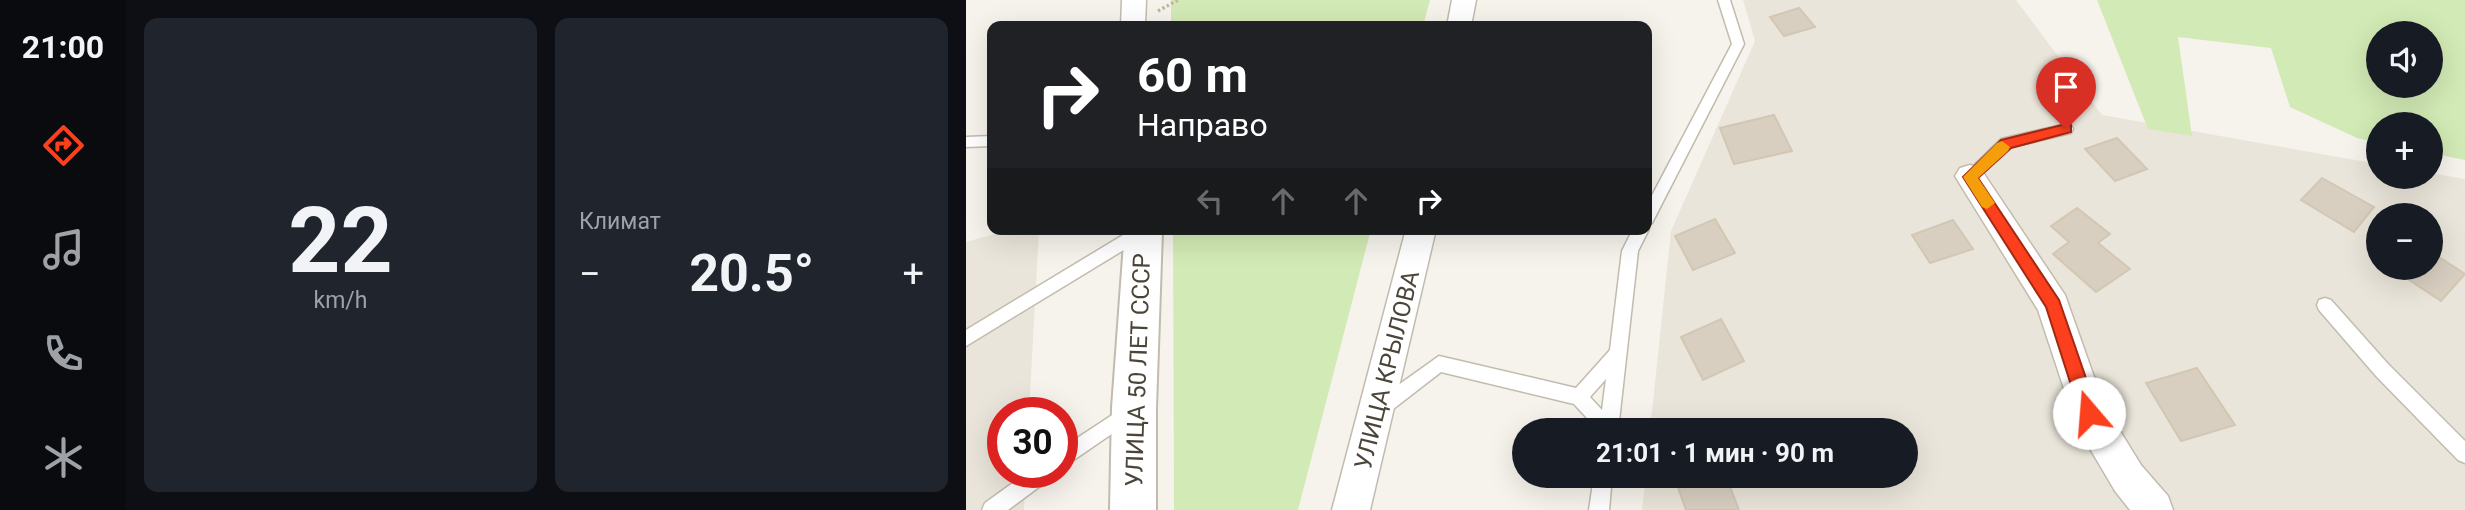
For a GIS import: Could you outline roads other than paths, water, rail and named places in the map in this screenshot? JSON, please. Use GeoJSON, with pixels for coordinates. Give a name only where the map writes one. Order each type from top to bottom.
{"type":"FeatureCollection","features":[{"type":"Feature","properties":{"kind":"street"},"geometry":{"type":"LineString","coordinates":[[1133,21],[1134,0]]}},
{"type":"Feature","properties":{"kind":"street"},"geometry":{"type":"LineString","coordinates":[[1460,21],[1464,0]]}},
{"type":"Feature","properties":{"kind":"street"},"geometry":{"type":"LineString","coordinates":[[1970,177],[2053,305],[2089,413],[2128,478],[2154,510]]}},
{"type":"Feature","properties":{"kind":"street","name":"УЛИЦА 50 ЛЕТ СССР"},"geometry":{"type":"LineString","coordinates":[[1133,510],[1143,235]]}},
{"type":"Feature","properties":{"kind":"street","name":"УЛИЦА КРЫЛОВА"},"geometry":{"type":"LineString","coordinates":[[1351,510],[1413,270],[1419,235]]}},
{"type":"Feature","properties":{"kind":"lane"},"geometry":{"type":"LineString","coordinates":[[1652,209],[1738,44],[1724,0]]}},
{"type":"Feature","properties":{"kind":"lane"},"geometry":{"type":"LineString","coordinates":[[1970,177],[2006,143],[2066,129]]}},
{"type":"Feature","properties":{"kind":"lane"},"geometry":{"type":"LineString","coordinates":[[966,142],[987,141]]}},
{"type":"Feature","properties":{"kind":"lane"},"geometry":{"type":"LineString","coordinates":[[966,339],[1135,235]]}},
{"type":"Feature","properties":{"kind":"lane"},"geometry":{"type":"LineString","coordinates":[[1377,410],[1439,364],[1579,397],[1609,430],[1630,251],[1638,235]]}},
{"type":"Feature","properties":{"kind":"lane"},"geometry":{"type":"LineString","coordinates":[[2325,305],[2382,370],[2465,454]]}},
{"type":"Feature","properties":{"kind":"lane"},"geometry":{"type":"LineString","coordinates":[[1579,397],[1618,353]]}},
{"type":"Feature","properties":{"kind":"lane"},"geometry":{"type":"LineString","coordinates":[[1078,449],[1135,408]]}},
{"type":"Feature","properties":{"kind":"lane"},"geometry":{"type":"LineString","coordinates":[[992,510],[1022,488]]}},
{"type":"Feature","properties":{"kind":"lane"},"geometry":{"type":"LineString","coordinates":[[1600,510],[1602,488]]}}]}
